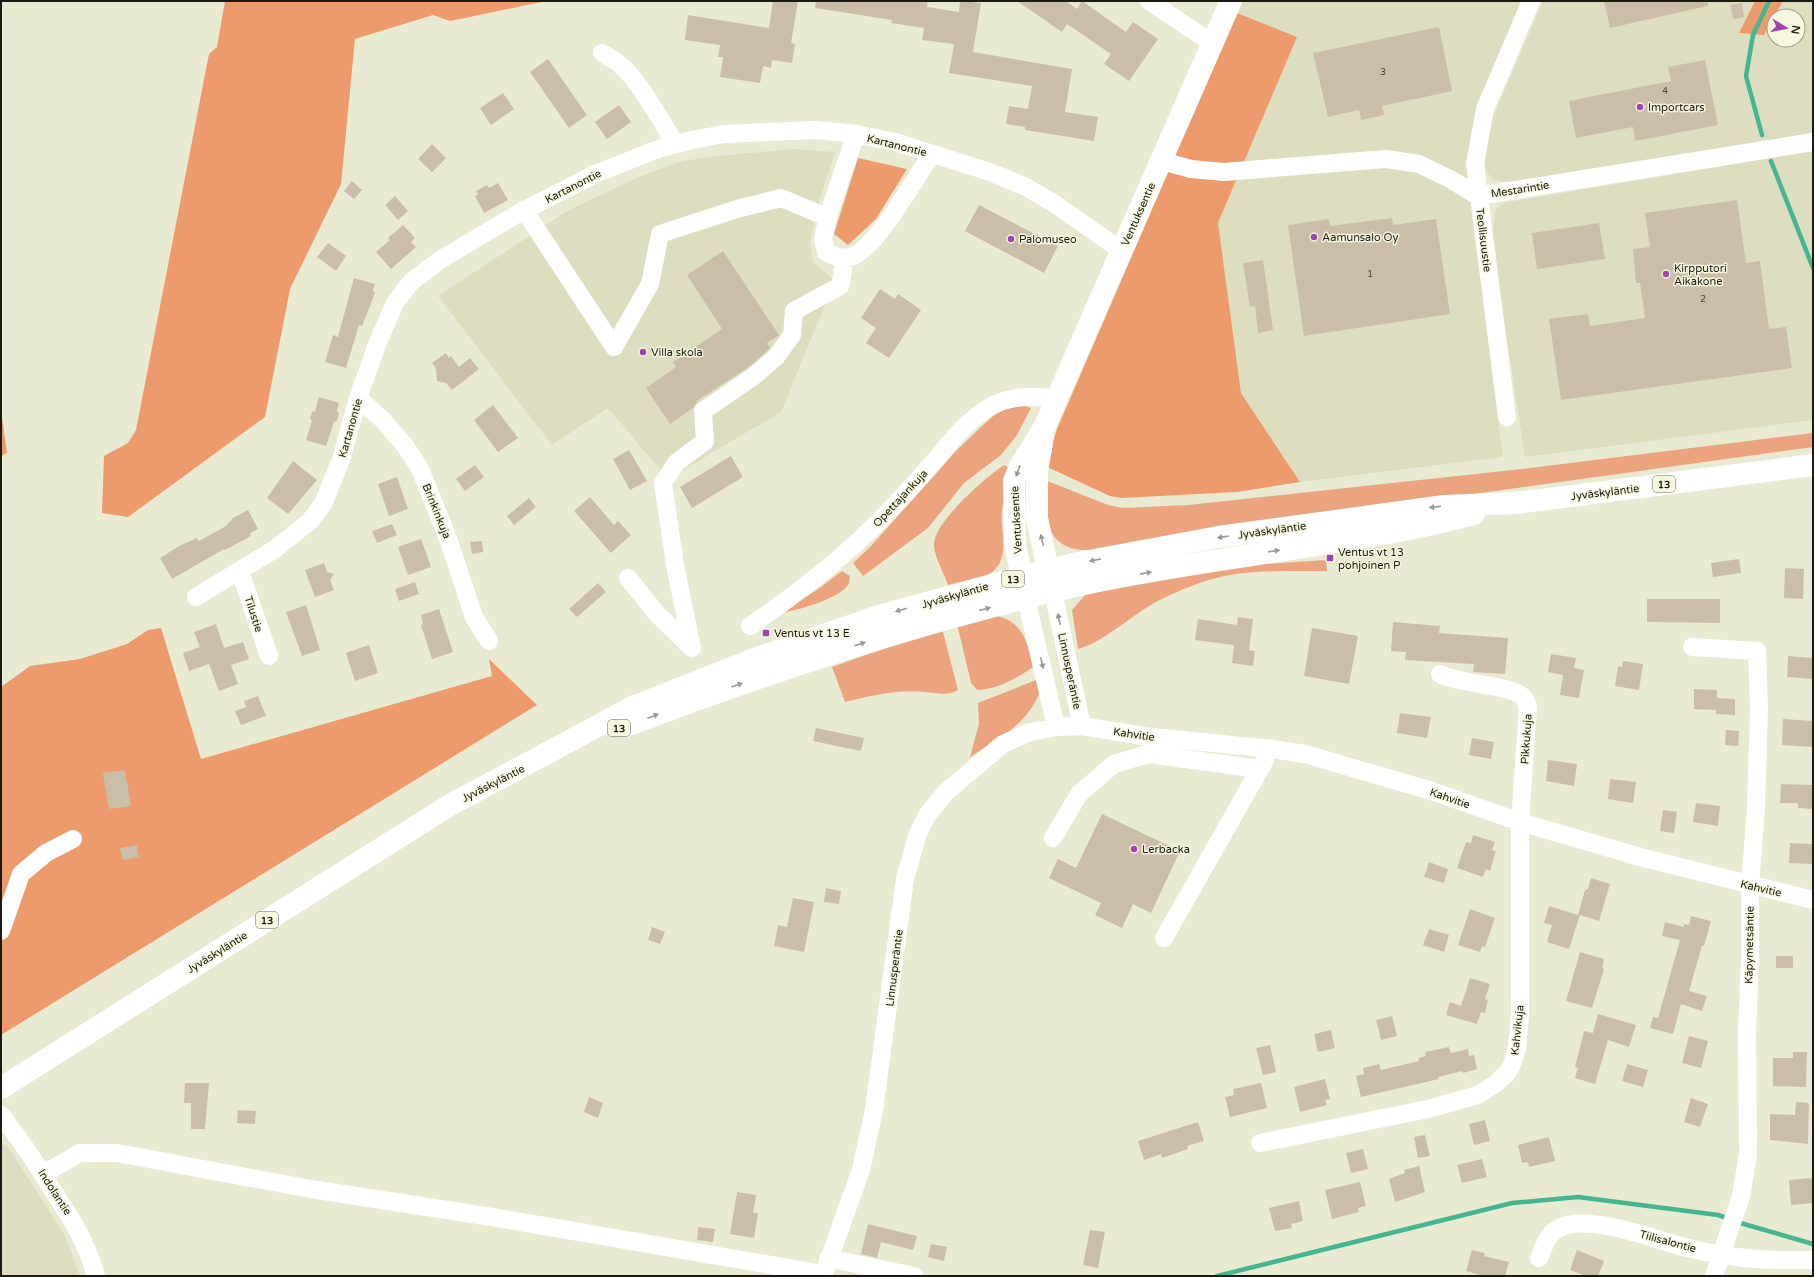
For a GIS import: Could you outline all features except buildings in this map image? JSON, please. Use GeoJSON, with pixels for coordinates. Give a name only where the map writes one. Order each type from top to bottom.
{"type":"FeatureCollection","features":[{"type":"Feature","properties":{"kind":"main road","name":"Ventuksentie"},"geometry":{"type":"LineString","coordinates":[[1026,598],[1015,544],[1014,481],[1020,466],[1045,426],[1231,1]]}},
{"type":"Feature","properties":{"kind":"main road","name":"Ventuksentie"},"geometry":{"type":"LineString","coordinates":[[1045,426],[1035,488],[1037,518],[1053,592]]}},
{"type":"Feature","properties":{"kind":"main road","name":"Jyväskyläntie"},"geometry":{"type":"LineString","coordinates":[[1,1088],[450,805],[634,707],[697,680],[879,616],[1078,563],[1218,538],[1444,506],[1516,503],[1813,465]]}},
{"type":"Feature","properties":{"kind":"main road","name":"Jyväskyläntie"},"geometry":{"type":"LineString","coordinates":[[538,759],[700,698],[818,657],[886,635],[1026,598],[1222,558],[1337,542],[1446,521],[1516,503]]}},
{"type":"Feature","properties":{"kind":"street"},"geometry":{"type":"LineString","coordinates":[[1149,1],[1206,39],[1211,46]]}},
{"type":"Feature","properties":{"kind":"street","name":"Teollisuustie"},"geometry":{"type":"LineString","coordinates":[[1507,416],[1475,164],[1485,109],[1531,1]]}},
{"type":"Feature","properties":{"kind":"street"},"geometry":{"type":"LineString","coordinates":[[602,53],[619,63],[630,75],[652,105],[675,144]]}},
{"type":"Feature","properties":{"kind":"street","name":"Kartanontie"},"geometry":{"type":"LineString","coordinates":[[196,597],[240,571],[294,535],[310,521],[323,504],[341,460],[358,398],[378,342],[395,304],[411,282],[440,260],[524,210],[595,174],[675,144],[724,134],[816,130],[856,134],[895,142],[990,172],[1026,187],[1055,204],[1122,251]]}},
{"type":"Feature","properties":{"kind":"street"},"geometry":{"type":"LineString","coordinates":[[856,134],[828,216],[823,239],[826,252],[838,258],[851,257],[865,247],[890,220],[932,154]]}},
{"type":"Feature","properties":{"kind":"street","name":"Mestarintie"},"geometry":{"type":"LineString","coordinates":[[1162,161],[1190,169],[1224,172],[1386,159],[1419,164],[1450,179],[1478,196],[1813,142]]}},
{"type":"Feature","properties":{"kind":"street"},"geometry":{"type":"LineString","coordinates":[[524,210],[614,347],[650,284],[660,234],[737,209],[781,198],[822,215]]}},
{"type":"Feature","properties":{"kind":"street"},"geometry":{"type":"LineString","coordinates":[[628,578],[656,614],[692,648],[675,565],[663,483],[676,463],[705,441],[703,411],[754,376],[776,357],[792,335],[794,311],[840,286],[843,270]]}},
{"type":"Feature","properties":{"kind":"street","name":"Opettajankuja"},"geometry":{"type":"LineString","coordinates":[[750,626],[785,602],[859,541],[911,488],[970,421],[989,407],[1006,399],[1022,396],[1057,398]]}},
{"type":"Feature","properties":{"kind":"street","name":"Brinkinkuja"},"geometry":{"type":"LineString","coordinates":[[358,398],[382,419],[406,447],[420,469],[449,541],[474,617],[489,640]]}},
{"type":"Feature","properties":{"kind":"street","name":"Tilustie"},"geometry":{"type":"LineString","coordinates":[[240,571],[269,656]]}},
{"type":"Feature","properties":{"kind":"street","name":"Linnusperäntie"},"geometry":{"type":"LineString","coordinates":[[825,1269],[861,1170],[874,1110],[905,880],[918,833],[928,814],[946,792],[1002,744],[1030,732],[1056,727],[1082,726],[1053,592]]}},
{"type":"Feature","properties":{"kind":"street"},"geometry":{"type":"LineString","coordinates":[[1026,598],[1056,727]]}},
{"type":"Feature","properties":{"kind":"street","name":"Käpymetsäntie"},"geometry":{"type":"LineString","coordinates":[[1692,647],[1757,651],[1759,708],[1758,763],[1750,885],[1750,957],[1747,1033],[1748,1154],[1741,1196],[1732,1227],[1714,1276]]}},
{"type":"Feature","properties":{"kind":"street","name":"Pikkukuja"},"geometry":{"type":"LineString","coordinates":[[1440,674],[1450,679],[1510,690],[1522,696],[1526,701],[1528,707],[1520,822]]}},
{"type":"Feature","properties":{"kind":"street","name":"Kahvitie"},"geometry":{"type":"LineString","coordinates":[[1082,726],[1144,736],[1272,749],[1305,754],[1432,791],[1520,822],[1640,857],[1813,900]]}},
{"type":"Feature","properties":{"kind":"street"},"geometry":{"type":"LineString","coordinates":[[1144,736],[1148,754]]}},
{"type":"Feature","properties":{"kind":"street"},"geometry":{"type":"LineString","coordinates":[[1164,938],[1272,749]]}},
{"type":"Feature","properties":{"kind":"street"},"geometry":{"type":"LineString","coordinates":[[1053,838],[1079,794],[1114,764],[1148,754],[1260,769]]}},
{"type":"Feature","properties":{"kind":"street","name":"Kahvikuja"},"geometry":{"type":"LineString","coordinates":[[1260,1143],[1428,1109],[1471,1097],[1478,1095],[1495,1084],[1507,1073],[1513,1062],[1517,1048],[1520,1015],[1520,822]]}},
{"type":"Feature","properties":{"kind":"street"},"geometry":{"type":"LineString","coordinates":[[1,931],[21,874],[46,854],[73,839]]}},
{"type":"Feature","properties":{"kind":"street","name":"Indolantie"},"geometry":{"type":"LineString","coordinates":[[1,1115],[24,1143],[75,1224],[90,1255],[96,1276]]}},
{"type":"Feature","properties":{"kind":"street"},"geometry":{"type":"LineString","coordinates":[[43,1174],[80,1153],[117,1153],[304,1188],[825,1269],[914,1276]]}},
{"type":"Feature","properties":{"kind":"street","name":"Tiilisalontie"},"geometry":{"type":"LineString","coordinates":[[1539,1258],[1552,1234],[1559,1228],[1576,1224],[1595,1225],[1635,1232],[1682,1246],[1722,1255],[1759,1260],[1813,1260]]}},
{"type":"Feature","properties":{"kind":"shaded area"},"geometry":{"type":"Polygon","coordinates":[[[225,1],[546,1],[450,21],[433,15],[355,39],[341,184],[290,289],[265,417],[128,517],[102,513],[104,456],[128,443],[136,430],[209,54],[217,47],[225,1]]]}},
{"type":"Feature","properties":{"kind":"shaded area"},"geometry":{"type":"Polygon","coordinates":[[[1242,1],[1523,1],[1468,166],[1471,208],[1503,457],[1300,482],[1241,393],[1218,223],[1296,38],[1237,13],[1242,1]]]}},
{"type":"Feature","properties":{"kind":"shaded area"},"geometry":{"type":"Polygon","coordinates":[[[1543,1],[1755,1],[1739,33],[1764,35],[1766,31],[1766,48],[1806,48],[1806,8],[1779,8],[1783,1],[1813,1],[1813,133],[1510,182],[1494,180],[1486,172],[1485,153],[1491,122],[1543,1]]]}},
{"type":"Feature","properties":{"kind":"shaded area"},"geometry":{"type":"Polygon","coordinates":[[[1755,1],[1783,1],[1779,8],[1766,8],[1766,31],[1764,35],[1739,33],[1755,1]]]}},
{"type":"Feature","properties":{"kind":"shaded area"},"geometry":{"type":"Polygon","coordinates":[[[1237,13],[1297,37],[1218,223],[1241,393],[1300,482],[1237,492],[1121,498],[1110,496],[1045,466],[1057,429],[1237,13]]]}},
{"type":"Feature","properties":{"kind":"shaded area","name":"Villa skola"},"geometry":{"type":"Polygon","coordinates":[[[792,149],[835,152],[819,202],[810,242],[813,262],[835,281],[781,412],[668,479],[608,408],[552,445],[438,296],[569,210],[641,176],[682,161],[792,149]]]}},
{"type":"Feature","properties":{"kind":"shaded area"},"geometry":{"type":"Polygon","coordinates":[[[1813,151],[1813,420],[1525,457],[1491,237],[1496,209],[1507,202],[1813,151]]]}},
{"type":"Feature","properties":{"kind":"shaded area"},"geometry":{"type":"Polygon","coordinates":[[[858,158],[907,169],[876,219],[848,245],[834,234],[858,158]]]}},
{"type":"Feature","properties":{"kind":"shaded area"},"geometry":{"type":"Polygon","coordinates":[[[1023,405],[1031,408],[1017,435],[1001,455],[964,483],[928,528],[863,576],[853,563],[871,546],[957,450],[1002,408],[1023,405]]]}},
{"type":"Feature","properties":{"kind":"shaded area"},"geometry":{"type":"Polygon","coordinates":[[[1,410],[7,453],[1,456],[1,410]]]}},
{"type":"Feature","properties":{"kind":"shaded area"},"geometry":{"type":"Polygon","coordinates":[[[1813,433],[1813,447],[1157,538],[1114,548],[1098,550],[1083,550],[1069,547],[1058,541],[1050,529],[1045,511],[1045,480],[1108,505],[1123,508],[1188,505],[1530,468],[1813,433]]]}},
{"type":"Feature","properties":{"kind":"shaded area"},"geometry":{"type":"Polygon","coordinates":[[[1004,465],[1013,469],[1006,490],[1002,511],[1003,552],[998,566],[988,574],[948,585],[935,552],[935,537],[941,526],[961,502],[973,490],[1004,465]]]}},
{"type":"Feature","properties":{"kind":"shaded area"},"geometry":{"type":"Polygon","coordinates":[[[1326,560],[1327,571],[1281,571],[1236,574],[1215,578],[1195,585],[1156,602],[1108,634],[1078,649],[1072,610],[1086,594],[1221,567],[1326,560]]]}},
{"type":"Feature","properties":{"kind":"shaded area"},"geometry":{"type":"Polygon","coordinates":[[[842,571],[850,576],[849,583],[845,589],[838,594],[807,607],[780,613],[817,590],[842,571]]]}},
{"type":"Feature","properties":{"kind":"shaded area"},"geometry":{"type":"Polygon","coordinates":[[[996,616],[1005,619],[1018,628],[1026,642],[1033,667],[1014,679],[999,686],[977,690],[971,683],[957,624],[996,616]]]}},
{"type":"Feature","properties":{"kind":"shaded area"},"geometry":{"type":"Polygon","coordinates":[[[161,628],[201,759],[492,676],[489,659],[537,705],[1,1035],[1,687],[30,666],[80,659],[127,644],[148,630],[161,628]]]}},
{"type":"Feature","properties":{"kind":"shaded area"},"geometry":{"type":"Polygon","coordinates":[[[942,628],[958,690],[947,694],[915,691],[895,692],[845,702],[832,667],[942,628]]]}},
{"type":"Feature","properties":{"kind":"shaded area"},"geometry":{"type":"Polygon","coordinates":[[[1036,680],[1041,689],[1029,712],[1012,729],[970,757],[979,724],[978,703],[1036,680]]]}},
{"type":"Feature","properties":{"kind":"shaded area"},"geometry":{"type":"Polygon","coordinates":[[[1,1142],[11,1151],[65,1236],[80,1276],[1,1276],[1,1142]]]}},
{"type":"Feature","properties":{"kind":"waterway"},"geometry":{"type":"LineString","coordinates":[[1762,135],[1746,76],[1753,35],[1769,1]]}},
{"type":"Feature","properties":{"kind":"waterway"},"geometry":{"type":"LineString","coordinates":[[1771,161],[1813,268]]}},
{"type":"Feature","properties":{"kind":"waterway"},"geometry":{"type":"LineString","coordinates":[[1217,1276],[1512,1203],[1578,1197],[1718,1215],[1730,1219]]}},
{"type":"Feature","properties":{"kind":"waterway"},"geometry":{"type":"LineString","coordinates":[[1737,1222],[1813,1244]]}},
{"type":"Feature","properties":{"kind":"place","name":"Importcars"},"geometry":{"type":"Point","coordinates":[1640,107]}},
{"type":"Feature","properties":{"kind":"place","name":"Aamunsalo Oy"},"geometry":{"type":"Point","coordinates":[1314,237]}},
{"type":"Feature","properties":{"kind":"place","name":"Palomuseo"},"geometry":{"type":"Point","coordinates":[1011,239]}},
{"type":"Feature","properties":{"kind":"place","name":"Kirpputori Aikakone"},"geometry":{"type":"Point","coordinates":[1666,274]}},
{"type":"Feature","properties":{"kind":"place","name":"Villa skola"},"geometry":{"type":"Point","coordinates":[643,352]}},
{"type":"Feature","properties":{"kind":"place","name":"Ventus vt 13 pohjoinen P"},"geometry":{"type":"Point","coordinates":[1330,558]}},
{"type":"Feature","properties":{"kind":"place","name":"Ventus vt 13 E"},"geometry":{"type":"Point","coordinates":[766,633]}},
{"type":"Feature","properties":{"kind":"place","name":"Lerbacka"},"geometry":{"type":"Point","coordinates":[1134,849]}}]}
